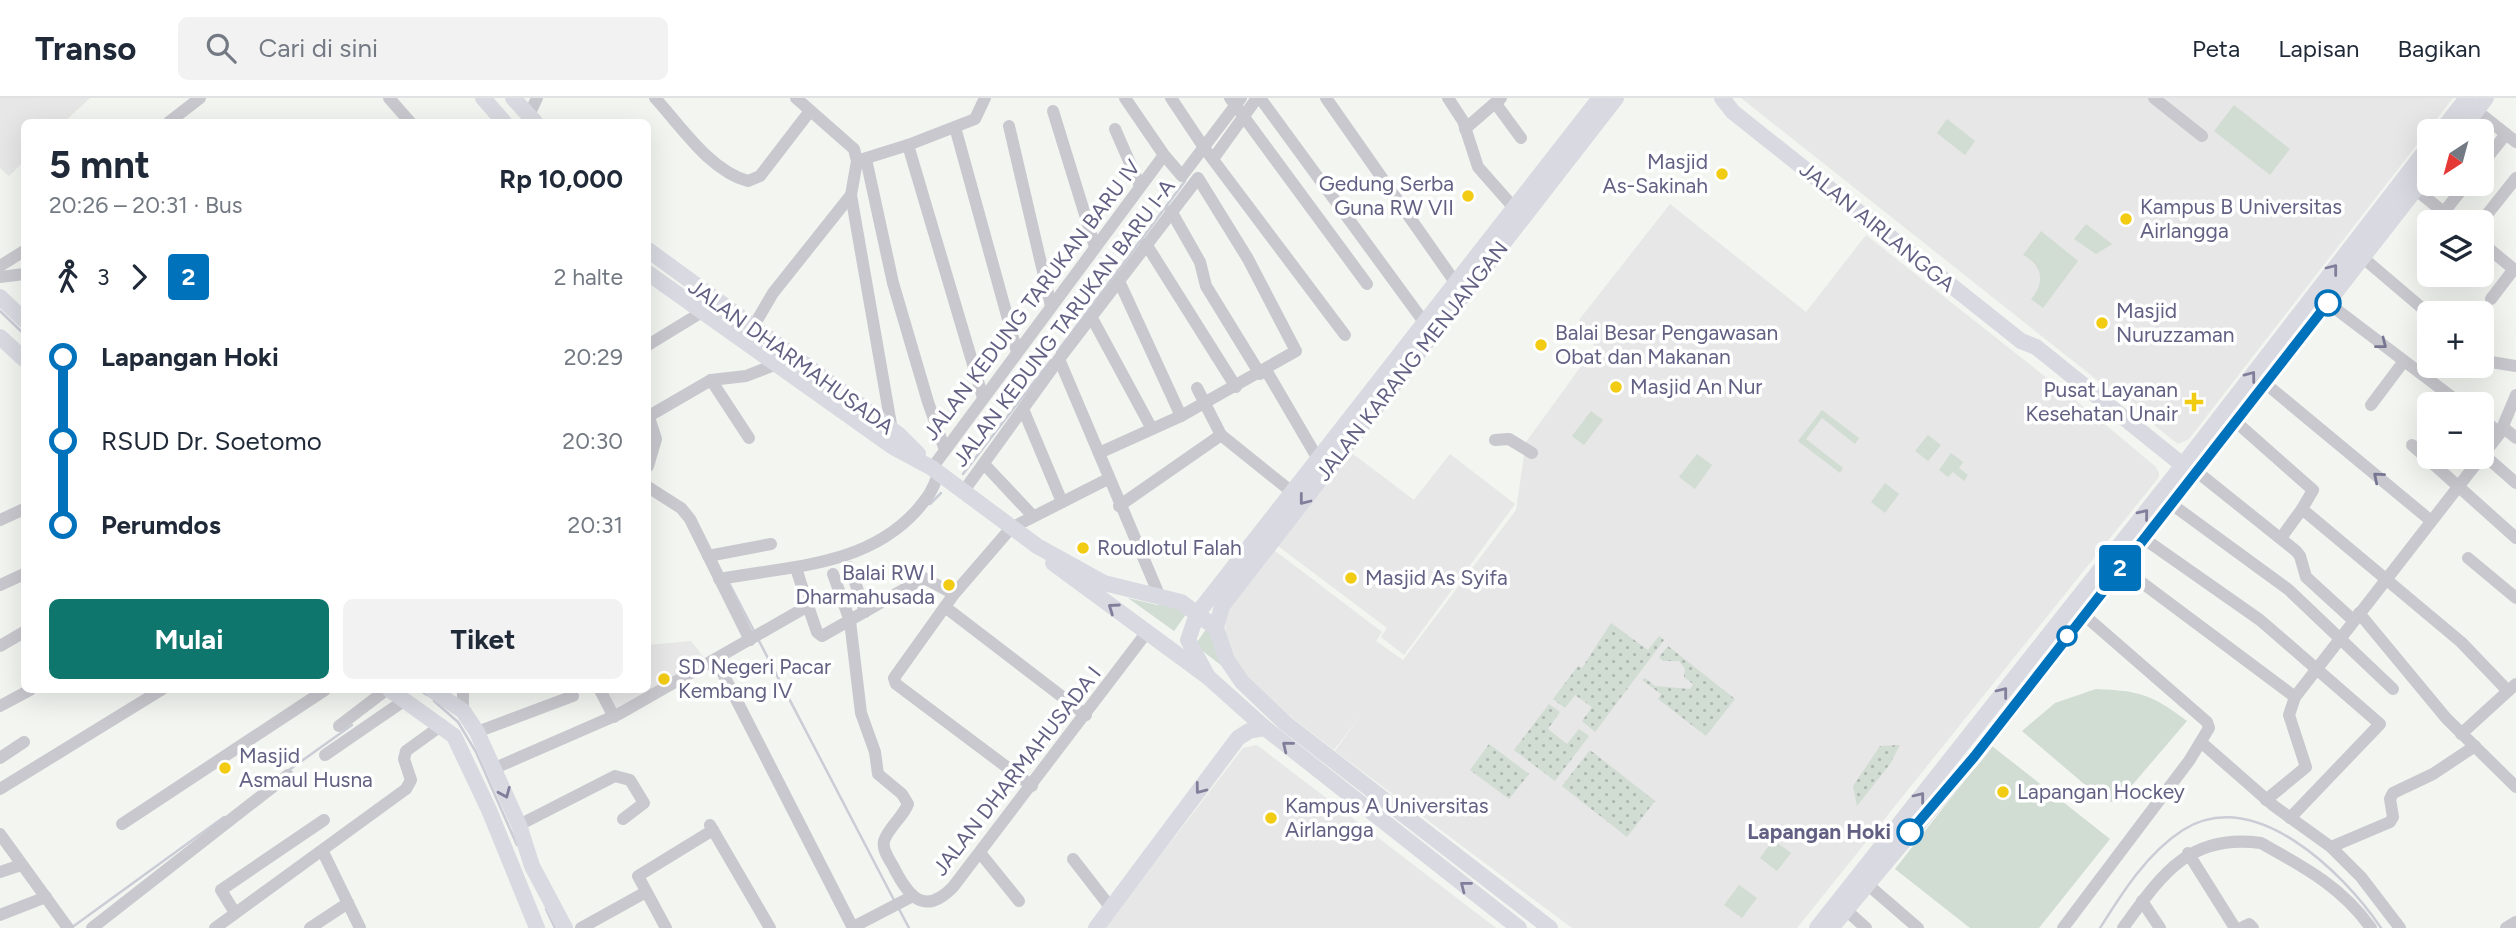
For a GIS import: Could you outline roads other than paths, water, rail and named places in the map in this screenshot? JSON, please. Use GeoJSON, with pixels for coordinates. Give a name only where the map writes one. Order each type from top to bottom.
{"type":"FeatureCollection","features":[{"type":"Feature","properties":{"kind":"main road"},"geometry":{"type":"LineString","coordinates":[[483,98],[499,119]]}},
{"type":"Feature","properties":{"kind":"main road"},"geometry":{"type":"LineString","coordinates":[[513,98],[532,119]]}},
{"type":"Feature","properties":{"kind":"main road","name":"JALAN KARANG MENJANGAN"},"geometry":{"type":"LineString","coordinates":[[1197,614],[1455,282],[1483,259],[1515,209],[1600,98]]}},
{"type":"Feature","properties":{"kind":"main road","name":"JALAN KARANG MENJANGAN"},"geometry":{"type":"LineString","coordinates":[[1216,628],[1222,606],[1483,259],[1616,98]]}},
{"type":"Feature","properties":{"kind":"main road","name":"JALAN AIRLANGGA"},"geometry":{"type":"LineString","coordinates":[[1707,98],[1723,110],[1733,112]]}},
{"type":"Feature","properties":{"kind":"main road","name":"JALAN AIRLANGGA"},"geometry":{"type":"LineString","coordinates":[[1722,98],[1733,112],[2021,341],[2036,347],[2187,472]]}},
{"type":"Feature","properties":{"kind":"main road"},"geometry":{"type":"LineString","coordinates":[[2456,119],[2477,102]]}},
{"type":"Feature","properties":{"kind":"main road"},"geometry":{"type":"LineString","coordinates":[[2468,119],[2477,102]]}},
{"type":"Feature","properties":{"kind":"main road"},"geometry":{"type":"LineString","coordinates":[[1831,928],[2187,472],[2291,323],[2417,161]]}},
{"type":"Feature","properties":{"kind":"main road"},"geometry":{"type":"LineString","coordinates":[[2054,640],[2084,615],[2170,503],[2187,472],[2236,422],[2417,187]]}},
{"type":"Feature","properties":{"kind":"main road","name":"JALAN DHARMAHUSADA"},"geometry":{"type":"LineString","coordinates":[[651,252],[892,430],[935,471],[1037,546],[1104,583],[1181,602]]}},
{"type":"Feature","properties":{"kind":"main road","name":"JALAN DHARMAHUSADA"},"geometry":{"type":"LineString","coordinates":[[651,274],[893,447],[935,471]]}},
{"type":"Feature","properties":{"kind":"main road"},"geometry":{"type":"LineString","coordinates":[[0,297],[21,317]]}},
{"type":"Feature","properties":{"kind":"main road"},"geometry":{"type":"LineString","coordinates":[[2291,323],[2305,334]]}},
{"type":"Feature","properties":{"kind":"main road"},"geometry":{"type":"LineString","coordinates":[[0,337],[21,356]]}},
{"type":"Feature","properties":{"kind":"main road","name":"JALAN DHARMAHUSADA"},"geometry":{"type":"LineString","coordinates":[[1037,546],[1059,569],[1208,677]]}},
{"type":"Feature","properties":{"kind":"main road"},"geometry":{"type":"LineString","coordinates":[[1224,580],[1181,602],[1216,628],[1227,660],[1242,682],[1284,723],[1550,928]]}},
{"type":"Feature","properties":{"kind":"main road"},"geometry":{"type":"LineString","coordinates":[[1197,614],[1188,640],[1208,677],[1265,728],[1520,928]]}},
{"type":"Feature","properties":{"kind":"main road"},"geometry":{"type":"LineString","coordinates":[[393,693],[454,736],[489,810],[537,928]]}},
{"type":"Feature","properties":{"kind":"main road"},"geometry":{"type":"LineString","coordinates":[[436,693],[463,711],[477,732],[519,825],[533,866],[565,928]]}},
{"type":"Feature","properties":{"kind":"main road"},"geometry":{"type":"LineString","coordinates":[[1096,928],[1238,738],[1249,731],[1265,728]]}},
{"type":"Feature","properties":{"kind":"main road"},"geometry":{"type":"LineString","coordinates":[[1817,928],[1967,751]]}},
{"type":"Feature","properties":{"kind":"street"},"geometry":{"type":"LineString","coordinates":[[173,119],[200,98]]}},
{"type":"Feature","properties":{"kind":"street"},"geometry":{"type":"LineString","coordinates":[[389,98],[407,119]]}},
{"type":"Feature","properties":{"kind":"street"},"geometry":{"type":"LineString","coordinates":[[532,119],[537,98]]}},
{"type":"Feature","properties":{"kind":"street"},"geometry":{"type":"LineString","coordinates":[[655,98],[714,161],[732,175],[748,181],[760,176],[810,111]]}},
{"type":"Feature","properties":{"kind":"street"},"geometry":{"type":"LineString","coordinates":[[796,98],[853,146],[861,160],[893,283],[945,450]]}},
{"type":"Feature","properties":{"kind":"street"},"geometry":{"type":"LineString","coordinates":[[861,160],[976,118],[985,98]]}},
{"type":"Feature","properties":{"kind":"street"},"geometry":{"type":"LineString","coordinates":[[1099,453],[1181,416],[1236,387],[1291,356],[1296,348],[1248,259],[1189,180],[1164,155],[1125,98]]}},
{"type":"Feature","properties":{"kind":"street"},"geometry":{"type":"LineString","coordinates":[[1171,98],[1208,153],[1345,335]]}},
{"type":"Feature","properties":{"kind":"street"},"geometry":{"type":"LineString","coordinates":[[1259,98],[1424,322]]}},
{"type":"Feature","properties":{"kind":"street","name":"JALAN KEDUNG TARUKAN BARU I-A"},"geometry":{"type":"LineString","coordinates":[[963,492],[1171,211],[1238,106],[1259,98]]}},
{"type":"Feature","properties":{"kind":"street"},"geometry":{"type":"LineString","coordinates":[[1326,98],[1455,282]]}},
{"type":"Feature","properties":{"kind":"street"},"geometry":{"type":"LineString","coordinates":[[1448,98],[1465,129],[1478,167],[1515,209]]}},
{"type":"Feature","properties":{"kind":"street"},"geometry":{"type":"LineString","coordinates":[[2154,98],[2202,136]]}},
{"type":"Feature","properties":{"kind":"street"},"geometry":{"type":"LineString","coordinates":[[1465,129],[1498,100],[1521,138]]}},
{"type":"Feature","properties":{"kind":"street"},"geometry":{"type":"LineString","coordinates":[[2477,102],[2511,138],[2494,153]]}},
{"type":"Feature","properties":{"kind":"street"},"geometry":{"type":"LineString","coordinates":[[1238,106],[1367,284]]}},
{"type":"Feature","properties":{"kind":"street"},"geometry":{"type":"LineString","coordinates":[[1053,111],[1095,247]]}},
{"type":"Feature","properties":{"kind":"street"},"geometry":{"type":"LineString","coordinates":[[1009,126],[1051,306]]}},
{"type":"Feature","properties":{"kind":"street"},"geometry":{"type":"LineString","coordinates":[[955,127],[1017,352]]}},
{"type":"Feature","properties":{"kind":"street"},"geometry":{"type":"LineString","coordinates":[[1115,128],[1140,187]]}},
{"type":"Feature","properties":{"kind":"street"},"geometry":{"type":"LineString","coordinates":[[908,145],[983,398]]}},
{"type":"Feature","properties":{"kind":"street","name":"JALAN KEDUNG TARUKAN BARU IV"},"geometry":{"type":"LineString","coordinates":[[719,579],[804,566],[862,550],[905,523],[934,491],[935,471],[945,450],[1164,155]]}},
{"type":"Feature","properties":{"kind":"street"},"geometry":{"type":"LineString","coordinates":[[749,345],[774,293],[851,195],[861,160]]}},
{"type":"Feature","properties":{"kind":"street"},"geometry":{"type":"LineString","coordinates":[[2491,210],[2516,178]]}},
{"type":"Feature","properties":{"kind":"street"},"geometry":{"type":"LineString","coordinates":[[2415,189],[2441,210]]}},
{"type":"Feature","properties":{"kind":"street"},"geometry":{"type":"LineString","coordinates":[[851,195],[892,430]]}},
{"type":"Feature","properties":{"kind":"street"},"geometry":{"type":"LineString","coordinates":[[2446,210],[2457,196]]}},
{"type":"Feature","properties":{"kind":"street"},"geometry":{"type":"LineString","coordinates":[[1171,211],[1200,262],[1206,286],[1318,459]]}},
{"type":"Feature","properties":{"kind":"street"},"geometry":{"type":"LineString","coordinates":[[1146,244],[1236,387]]}},
{"type":"Feature","properties":{"kind":"street"},"geometry":{"type":"LineString","coordinates":[[0,267],[21,253]]}},
{"type":"Feature","properties":{"kind":"street"},"geometry":{"type":"LineString","coordinates":[[2490,299],[2515,270],[2494,253]]}},
{"type":"Feature","properties":{"kind":"street"},"geometry":{"type":"LineString","coordinates":[[2362,257],[2417,304]]}},
{"type":"Feature","properties":{"kind":"street"},"geometry":{"type":"LineString","coordinates":[[0,277],[21,274]]}},
{"type":"Feature","properties":{"kind":"street"},"geometry":{"type":"LineString","coordinates":[[1119,281],[1181,416]]}},
{"type":"Feature","properties":{"kind":"street"},"geometry":{"type":"LineString","coordinates":[[2328,303],[2445,392]]}},
{"type":"Feature","properties":{"kind":"street"},"geometry":{"type":"LineString","coordinates":[[651,343],[702,312]]}},
{"type":"Feature","properties":{"kind":"street"},"geometry":{"type":"LineString","coordinates":[[1092,318],[1152,429]]}},
{"type":"Feature","properties":{"kind":"street"},"geometry":{"type":"LineString","coordinates":[[1059,359],[1119,506],[1160,597]]}},
{"type":"Feature","properties":{"kind":"street"},"geometry":{"type":"LineString","coordinates":[[2371,405],[2404,361]]}},
{"type":"Feature","properties":{"kind":"street"},"geometry":{"type":"LineString","coordinates":[[2494,362],[2516,366]]}},
{"type":"Feature","properties":{"kind":"street"},"geometry":{"type":"LineString","coordinates":[[651,413],[711,380],[746,376],[777,364]]}},
{"type":"Feature","properties":{"kind":"street"},"geometry":{"type":"LineString","coordinates":[[711,380],[749,438]]}},
{"type":"Feature","properties":{"kind":"street"},"geometry":{"type":"LineString","coordinates":[[2266,384],[2430,520]]}},
{"type":"Feature","properties":{"kind":"street"},"geometry":{"type":"LineString","coordinates":[[1197,388],[1222,435],[1292,492]]}},
{"type":"Feature","properties":{"kind":"street"},"geometry":{"type":"LineString","coordinates":[[2494,441],[2502,430],[2516,395]]}},
{"type":"Feature","properties":{"kind":"street"},"geometry":{"type":"LineString","coordinates":[[1023,409],[1062,502]]}},
{"type":"Feature","properties":{"kind":"street"},"geometry":{"type":"LineString","coordinates":[[2236,422],[2312,489],[2313,493],[2281,538]]}},
{"type":"Feature","properties":{"kind":"street"},"geometry":{"type":"LineString","coordinates":[[651,424],[656,439],[651,456]]}},
{"type":"Feature","properties":{"kind":"street"},"geometry":{"type":"LineString","coordinates":[[2494,426],[2516,438]]}},
{"type":"Feature","properties":{"kind":"street"},"geometry":{"type":"LineString","coordinates":[[1119,506],[1222,435]]}},
{"type":"Feature","properties":{"kind":"street"},"geometry":{"type":"LineString","coordinates":[[1495,440],[1510,439],[1532,453]]}},
{"type":"Feature","properties":{"kind":"street"},"geometry":{"type":"LineString","coordinates":[[2412,445],[2516,538]]}},
{"type":"Feature","properties":{"kind":"street"},"geometry":{"type":"LineString","coordinates":[[984,464],[1032,515]]}},
{"type":"Feature","properties":{"kind":"street"},"geometry":{"type":"LineString","coordinates":[[2494,464],[2516,483]]}},
{"type":"Feature","properties":{"kind":"street"},"geometry":{"type":"LineString","coordinates":[[2266,800],[2305,766],[2290,715],[2295,697],[2430,520],[2472,469]]}},
{"type":"Feature","properties":{"kind":"street"},"geometry":{"type":"LineString","coordinates":[[2187,472],[2281,538],[2300,556],[2306,578],[2356,616],[2461,734],[2516,787]]}},
{"type":"Feature","properties":{"kind":"street"},"geometry":{"type":"LineString","coordinates":[[1032,786],[896,684],[894,675],[954,594],[1011,528],[1032,515],[1108,480]]}},
{"type":"Feature","properties":{"kind":"street"},"geometry":{"type":"LineString","coordinates":[[651,489],[681,508],[719,579],[755,637]]}},
{"type":"Feature","properties":{"kind":"street"},"geometry":{"type":"LineString","coordinates":[[2170,503],[2289,590],[2393,689]]}},
{"type":"Feature","properties":{"kind":"street"},"geometry":{"type":"LineString","coordinates":[[2302,509],[2512,688],[2461,734]]}},
{"type":"Feature","properties":{"kind":"street"},"geometry":{"type":"LineString","coordinates":[[0,520],[21,510]]}},
{"type":"Feature","properties":{"kind":"street"},"geometry":{"type":"LineString","coordinates":[[2143,538],[2260,620],[2381,726],[2321,783],[2290,818]]}},
{"type":"Feature","properties":{"kind":"street"},"geometry":{"type":"LineString","coordinates":[[708,556],[771,544]]}},
{"type":"Feature","properties":{"kind":"street"},"geometry":{"type":"LineString","coordinates":[[2468,558],[2516,598]]}},
{"type":"Feature","properties":{"kind":"street"},"geometry":{"type":"LineString","coordinates":[[850,567],[865,612]]}},
{"type":"Feature","properties":{"kind":"street"},"geometry":{"type":"LineString","coordinates":[[2121,567],[2295,697]]}},
{"type":"Feature","properties":{"kind":"street"},"geometry":{"type":"LineString","coordinates":[[797,571],[820,635],[850,621],[924,578],[954,594]]}},
{"type":"Feature","properties":{"kind":"street"},"geometry":{"type":"LineString","coordinates":[[833,574],[850,621]]}},
{"type":"Feature","properties":{"kind":"street"},"geometry":{"type":"LineString","coordinates":[[0,585],[21,575]]}},
{"type":"Feature","properties":{"kind":"street"},"geometry":{"type":"LineString","coordinates":[[495,768],[614,717],[808,606]]}},
{"type":"Feature","properties":{"kind":"street"},"geometry":{"type":"LineString","coordinates":[[945,607],[1086,715]]}},
{"type":"Feature","properties":{"kind":"street"},"geometry":{"type":"LineString","coordinates":[[2063,928],[2209,730],[2207,722],[2084,615]]}},
{"type":"Feature","properties":{"kind":"street","name":"JALAN DHARMAHUSADA I"},"geometry":{"type":"LineString","coordinates":[[850,621],[861,713],[875,752],[878,774],[902,794],[908,804],[885,838],[885,850],[901,902],[939,900],[981,854],[1147,632]]}},
{"type":"Feature","properties":{"kind":"street"},"geometry":{"type":"LineString","coordinates":[[0,646],[21,634]]}},
{"type":"Feature","properties":{"kind":"street"},"geometry":{"type":"LineString","coordinates":[[716,660],[853,928],[901,902]]}},
{"type":"Feature","properties":{"kind":"street"},"geometry":{"type":"LineString","coordinates":[[0,706],[24,693]]}},
{"type":"Feature","properties":{"kind":"street"},"geometry":{"type":"LineString","coordinates":[[0,789],[156,693]]}},
{"type":"Feature","properties":{"kind":"street"},"geometry":{"type":"LineString","coordinates":[[122,824],[320,693]]}},
{"type":"Feature","properties":{"kind":"street"},"geometry":{"type":"LineString","coordinates":[[339,726],[384,693]]}},
{"type":"Feature","properties":{"kind":"street"},"geometry":{"type":"LineString","coordinates":[[463,693],[463,711]]}},
{"type":"Feature","properties":{"kind":"street"},"geometry":{"type":"LineString","coordinates":[[602,693],[614,717]]}},
{"type":"Feature","properties":{"kind":"street"},"geometry":{"type":"LineString","coordinates":[[477,732],[573,695]]}},
{"type":"Feature","properties":{"kind":"street"},"geometry":{"type":"LineString","coordinates":[[325,755],[405,700]]}},
{"type":"Feature","properties":{"kind":"street"},"geometry":{"type":"LineString","coordinates":[[215,928],[323,852],[409,786],[411,780],[404,759],[406,751],[442,726]]}},
{"type":"Feature","properties":{"kind":"street"},"geometry":{"type":"LineString","coordinates":[[0,758],[24,742]]}},
{"type":"Feature","properties":{"kind":"street"},"geometry":{"type":"LineString","coordinates":[[2202,743],[2266,800],[2331,847],[2361,877],[2400,928]]}},
{"type":"Feature","properties":{"kind":"street"},"geometry":{"type":"LineString","coordinates":[[2331,847],[2390,822],[2393,817],[2390,799],[2392,793],[2433,774],[2475,746]]}},
{"type":"Feature","properties":{"kind":"street"},"geometry":{"type":"LineString","coordinates":[[92,928],[288,775]]}},
{"type":"Feature","properties":{"kind":"street"},"geometry":{"type":"LineString","coordinates":[[519,825],[615,776],[629,780],[644,803],[623,819]]}},
{"type":"Feature","properties":{"kind":"street"},"geometry":{"type":"LineString","coordinates":[[235,914],[220,890],[324,820]]}},
{"type":"Feature","properties":{"kind":"street"},"geometry":{"type":"LineString","coordinates":[[666,928],[638,876],[712,827],[771,928]]}},
{"type":"Feature","properties":{"kind":"street"},"geometry":{"type":"LineString","coordinates":[[0,834],[4,848],[21,865],[66,925]]}},
{"type":"Feature","properties":{"kind":"street"},"geometry":{"type":"LineString","coordinates":[[2123,928],[2143,901],[2188,853],[2236,841],[2261,843],[2325,879],[2358,910],[2371,928]]}},
{"type":"Feature","properties":{"kind":"street"},"geometry":{"type":"LineString","coordinates":[[323,852],[359,928]]}},
{"type":"Feature","properties":{"kind":"street"},"geometry":{"type":"LineString","coordinates":[[2188,853],[2235,928]]}},
{"type":"Feature","properties":{"kind":"street"},"geometry":{"type":"LineString","coordinates":[[981,854],[1019,901]]}},
{"type":"Feature","properties":{"kind":"street"},"geometry":{"type":"LineString","coordinates":[[1073,859],[1111,908]]}},
{"type":"Feature","properties":{"kind":"street"},"geometry":{"type":"LineString","coordinates":[[0,873],[21,865]]}},
{"type":"Feature","properties":{"kind":"street"},"geometry":{"type":"LineString","coordinates":[[1867,884],[1918,928]]}},
{"type":"Feature","properties":{"kind":"street"},"geometry":{"type":"LineString","coordinates":[[581,928],[646,892]]}},
{"type":"Feature","properties":{"kind":"street"},"geometry":{"type":"LineString","coordinates":[[0,915],[46,897]]}},
{"type":"Feature","properties":{"kind":"street"},"geometry":{"type":"LineString","coordinates":[[2143,901],[2160,928]]}},
{"type":"Feature","properties":{"kind":"street"},"geometry":{"type":"LineString","coordinates":[[310,928],[348,903]]}},
{"type":"Feature","properties":{"kind":"street"},"geometry":{"type":"LineString","coordinates":[[1846,910],[1866,928]]}},
{"type":"Feature","properties":{"kind":"street"},"geometry":{"type":"LineString","coordinates":[[2506,928],[2516,922]]}},
{"type":"Feature","properties":{"kind":"street"},"geometry":{"type":"LineString","coordinates":[[2241,928],[2249,924],[2253,928]]}},
{"type":"Feature","properties":{"kind":"waterway"},"geometry":{"type":"LineString","coordinates":[[1057,352],[1185,181]]}},
{"type":"Feature","properties":{"kind":"waterway"},"geometry":{"type":"LineString","coordinates":[[0,311],[21,331]]}},
{"type":"Feature","properties":{"kind":"waterway"},"geometry":{"type":"LineString","coordinates":[[963,474],[1051,360]]}},
{"type":"Feature","properties":{"kind":"waterway"},"geometry":{"type":"LineString","coordinates":[[930,504],[941,493]]}},
{"type":"Feature","properties":{"kind":"waterway"},"geometry":{"type":"LineString","coordinates":[[729,583],[755,633]]}},
{"type":"Feature","properties":{"kind":"waterway"},"geometry":{"type":"LineString","coordinates":[[758,639],[894,900]]}},
{"type":"Feature","properties":{"kind":"waterway"},"geometry":{"type":"LineString","coordinates":[[434,701],[458,722],[476,752],[517,845]]}},
{"type":"Feature","properties":{"kind":"waterway"},"geometry":{"type":"LineString","coordinates":[[289,770],[352,725]]}},
{"type":"Feature","properties":{"kind":"waterway"},"geometry":{"type":"LineString","coordinates":[[71,928],[224,817]]}},
{"type":"Feature","properties":{"kind":"waterway"},"geometry":{"type":"LineString","coordinates":[[2100,928],[2136,874],[2170,839],[2183,830],[2211,819],[2239,818],[2267,826],[2295,841],[2321,861],[2365,906],[2381,928]]}},
{"type":"Feature","properties":{"kind":"waterway"},"geometry":{"type":"LineString","coordinates":[[546,909],[555,928]]}},
{"type":"Feature","properties":{"kind":"waterway"},"geometry":{"type":"LineString","coordinates":[[899,909],[909,928]]}},
{"type":"Feature","properties":{"kind":"place","name":"Masjid As-Sakinah"},"geometry":{"type":"Point","coordinates":[1722,174]}},
{"type":"Feature","properties":{"kind":"place","name":"Gedung Serba Guna RW VII"},"geometry":{"type":"Point","coordinates":[1468,196]}},
{"type":"Feature","properties":{"kind":"place","name":"Kampus B Universitas Airlangga"},"geometry":{"type":"Point","coordinates":[2126,219]}},
{"type":"Feature","properties":{"kind":"place","name":"Masjid Nuruzzaman"},"geometry":{"type":"Point","coordinates":[2102,323]}},
{"type":"Feature","properties":{"kind":"place","name":"Balai Besar Pengawasan Obat dan Makanan"},"geometry":{"type":"Point","coordinates":[1541,345]}},
{"type":"Feature","properties":{"kind":"place","name":"Masjid An Nur"},"geometry":{"type":"Point","coordinates":[1616,387]}},
{"type":"Feature","properties":{"kind":"place","name":"Pusat Layanan Kesehatan Unair"},"geometry":{"type":"Point","coordinates":[2194,402]}},
{"type":"Feature","properties":{"kind":"place","name":"Roudlotul Falah"},"geometry":{"type":"Point","coordinates":[1083,548]}},
{"type":"Feature","properties":{"kind":"place","name":"Masjid As Syifa"},"geometry":{"type":"Point","coordinates":[1351,578]}},
{"type":"Feature","properties":{"kind":"place","name":"Balai RW I Dharmahusada"},"geometry":{"type":"Point","coordinates":[949,585]}},
{"type":"Feature","properties":{"kind":"place","name":"SD Negeri Pacar Kembang IV"},"geometry":{"type":"Point","coordinates":[664,679]}},
{"type":"Feature","properties":{"kind":"place","name":"Masjid Asmaul Husna"},"geometry":{"type":"Point","coordinates":[225,768]}},
{"type":"Feature","properties":{"kind":"place","name":"Lapangan Hockey"},"geometry":{"type":"Point","coordinates":[2003,792]}},
{"type":"Feature","properties":{"kind":"place","name":"Kampus A Universitas Airlangga"},"geometry":{"type":"Point","coordinates":[1271,818]}},
{"type":"Feature","properties":{"kind":"place","name":"Lapangan Hoki"},"geometry":{"type":"Point","coordinates":[1910,832]}}]}
